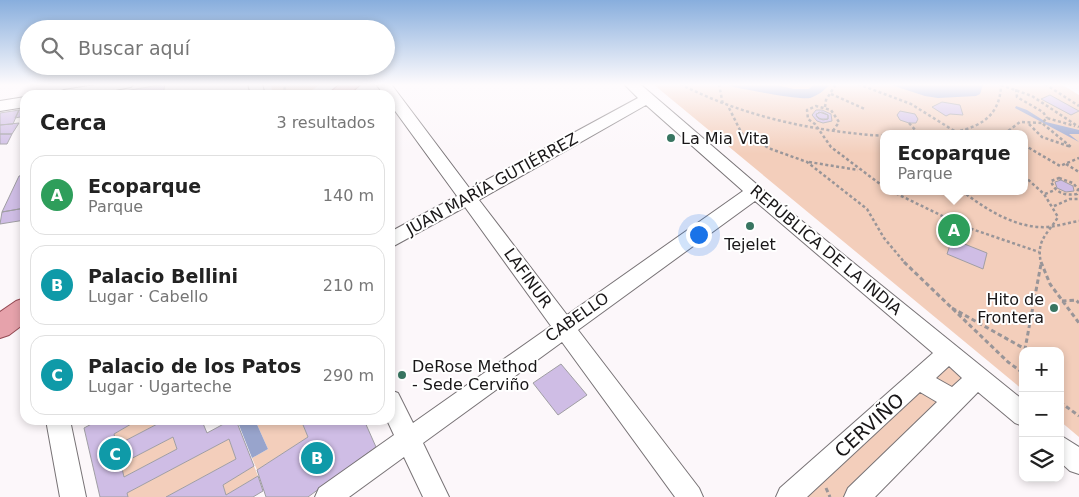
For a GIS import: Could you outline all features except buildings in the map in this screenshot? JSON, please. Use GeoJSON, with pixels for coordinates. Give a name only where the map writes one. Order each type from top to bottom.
{"type":"FeatureCollection","features":[{"type":"Feature","properties":{"kind":"main road"},"geometry":{"type":"LineString","coordinates":[[0,327],[20,313]]}},
{"type":"Feature","properties":{"kind":"street","name":"LAFINUR"},"geometry":{"type":"LineString","coordinates":[[400,107],[690,497]]}},
{"type":"Feature","properties":{"kind":"street","name":"JUAN MARÍA GUTIÉRREZ"},"geometry":{"type":"LineString","coordinates":[[395,238],[631,107]]}},
{"type":"Feature","properties":{"kind":"street","name":"REPÚBLICA DE LA INDIA"},"geometry":{"type":"LineString","coordinates":[[658,107],[755,192],[1019,412]]}},
{"type":"Feature","properties":{"kind":"street","name":"CABELLO"},"geometry":{"type":"LineString","coordinates":[[328,497],[563,327],[755,192]]}},
{"type":"Feature","properties":{"kind":"street","name":"CERVIÑO"},"geometry":{"type":"LineString","coordinates":[[789,497],[948,352]]}},
{"type":"Feature","properties":{"kind":"street"},"geometry":{"type":"LineString","coordinates":[[857,497],[978,377]]}},
{"type":"Feature","properties":{"kind":"street"},"geometry":{"type":"LineString","coordinates":[[918,381],[934,386],[949,398],[950,406]]}},
{"type":"Feature","properties":{"kind":"street"},"geometry":{"type":"LineString","coordinates":[[395,411],[436,497]]}},
{"type":"Feature","properties":{"kind":"street"},"geometry":{"type":"LineString","coordinates":[[59,425],[73,497]]}},
{"type":"Feature","properties":{"kind":"street"},"geometry":{"type":"LineString","coordinates":[[1064,449],[1079,462]]}},
{"type":"Feature","properties":{"kind":"path"},"geometry":{"type":"LineString","coordinates":[[813,107],[806,110],[806,116],[831,147],[860,171],[880,184]]}},
{"type":"Feature","properties":{"kind":"path"},"geometry":{"type":"LineString","coordinates":[[825,107],[834,111],[840,122],[833,132]]}},
{"type":"Feature","properties":{"kind":"path"},"geometry":{"type":"LineString","coordinates":[[861,107],[865,109]]}},
{"type":"Feature","properties":{"kind":"path"},"geometry":{"type":"LineString","coordinates":[[916,107],[953,130]]}},
{"type":"Feature","properties":{"kind":"path"},"geometry":{"type":"LineString","coordinates":[[965,130],[985,121],[997,107]]}},
{"type":"Feature","properties":{"kind":"path"},"geometry":{"type":"LineString","coordinates":[[1035,107],[1043,112],[1047,118],[1079,127]]}},
{"type":"Feature","properties":{"kind":"path"},"geometry":{"type":"LineString","coordinates":[[1048,107],[1079,127]]}},
{"type":"Feature","properties":{"kind":"path"},"geometry":{"type":"LineString","coordinates":[[729,108],[751,115],[818,130],[880,136]]}},
{"type":"Feature","properties":{"kind":"path"},"geometry":{"type":"LineString","coordinates":[[729,108],[737,127],[751,141],[807,162],[860,171]]}},
{"type":"Feature","properties":{"kind":"path"},"geometry":{"type":"LineString","coordinates":[[1009,130],[1020,122],[1029,124],[1043,122],[1047,118]]}},
{"type":"Feature","properties":{"kind":"path"},"geometry":{"type":"LineString","coordinates":[[1029,124],[1042,136],[1071,147],[1066,140],[1046,128],[1043,122]]}},
{"type":"Feature","properties":{"kind":"path"},"geometry":{"type":"LineString","coordinates":[[909,123],[915,130]]}},
{"type":"Feature","properties":{"kind":"path"},"geometry":{"type":"LineString","coordinates":[[1028,148],[1060,166],[1079,158]]}},
{"type":"Feature","properties":{"kind":"path"},"geometry":{"type":"LineString","coordinates":[[807,162],[867,209],[884,238],[911,270],[1008,362],[1019,370]]}},
{"type":"Feature","properties":{"kind":"path"},"geometry":{"type":"LineString","coordinates":[[1066,164],[1079,172]]}},
{"type":"Feature","properties":{"kind":"path"},"geometry":{"type":"LineString","coordinates":[[1044,194],[1055,190],[1069,195],[1078,192],[1073,183],[1060,178],[1051,181],[1055,190]]}},
{"type":"Feature","properties":{"kind":"path"},"geometry":{"type":"LineString","coordinates":[[1028,180],[1054,206],[1058,217],[1043,238],[1039,252],[1041,264],[1052,288],[1079,323]]}},
{"type":"Feature","properties":{"kind":"path"},"geometry":{"type":"LineString","coordinates":[[898,195],[937,216],[974,231],[1039,252]]}},
{"type":"Feature","properties":{"kind":"path"},"geometry":{"type":"LineString","coordinates":[[968,195],[992,210],[1024,224],[1040,227],[1079,221]]}},
{"type":"Feature","properties":{"kind":"path"},"geometry":{"type":"LineString","coordinates":[[1054,206],[1070,199],[1079,199]]}},
{"type":"Feature","properties":{"kind":"path"},"geometry":{"type":"LineString","coordinates":[[949,306],[1025,349],[1041,264]]}},
{"type":"Feature","properties":{"kind":"path"},"geometry":{"type":"LineString","coordinates":[[1062,302],[1076,300],[1079,303]]}},
{"type":"Feature","properties":{"kind":"path"},"geometry":{"type":"LineString","coordinates":[[1064,405],[1079,416]]}},
{"type":"Feature","properties":{"kind":"shaded area"},"geometry":{"type":"Polygon","coordinates":[[[681,107],[1079,107],[1079,437],[1064,424],[1064,347],[1019,347],[1019,387],[681,107]]]}},
{"type":"Feature","properties":{"kind":"shaded area"},"geometry":{"type":"Polygon","coordinates":[[[945,366],[956,371],[965,379],[845,497],[806,497],[945,366]]]}},
{"type":"Feature","properties":{"kind":"shaded area"},"geometry":{"type":"Polygon","coordinates":[[[129,425],[155,425],[117,445],[114,434],[129,425]]]}},
{"type":"Feature","properties":{"kind":"shaded area"},"geometry":{"type":"Polygon","coordinates":[[[257,425],[303,425],[308,437],[257,470],[252,458],[268,449],[257,425]]]}},
{"type":"Feature","properties":{"kind":"shaded area"},"geometry":{"type":"Polygon","coordinates":[[[173,437],[177,449],[124,477],[121,464],[173,437]]]}},
{"type":"Feature","properties":{"kind":"shaded area"},"geometry":{"type":"Polygon","coordinates":[[[229,439],[236,459],[166,497],[128,497],[127,493],[229,439]]]}},
{"type":"Feature","properties":{"kind":"shaded area"},"geometry":{"type":"Polygon","coordinates":[[[254,466],[258,476],[226,495],[223,485],[254,466]]]}},
{"type":"Feature","properties":{"kind":"water"},"geometry":{"type":"Polygon","coordinates":[[[1015,108],[1027,110],[1046,122],[1079,130],[1079,134],[1069,134],[1079,142],[1015,108]]]}},
{"type":"Feature","properties":{"kind":"water"},"geometry":{"type":"Polygon","coordinates":[[[239,425],[257,425],[268,449],[252,458],[239,425]]]}},
{"type":"Feature","properties":{"kind":"place","name":"La Mia Vita"},"geometry":{"type":"Point","coordinates":[671,138]}},
{"type":"Feature","properties":{"kind":"place","name":"Tejelet"},"geometry":{"type":"Point","coordinates":[750,226]}},
{"type":"Feature","properties":{"kind":"place","name":"Ecoparque"},"geometry":{"type":"Point","coordinates":[954,230]}},
{"type":"Feature","properties":{"kind":"place","name":"Hito de Frontera"},"geometry":{"type":"Point","coordinates":[1054,308]}},
{"type":"Feature","properties":{"kind":"place","name":"DeRose Method - Sede Cerviño"},"geometry":{"type":"Point","coordinates":[402,375]}},
{"type":"Feature","properties":{"kind":"place","name":"Palacio de los Patos"},"geometry":{"type":"Point","coordinates":[115,454]}},
{"type":"Feature","properties":{"kind":"place","name":"Palacio Bellini"},"geometry":{"type":"Point","coordinates":[317,458]}}]}
